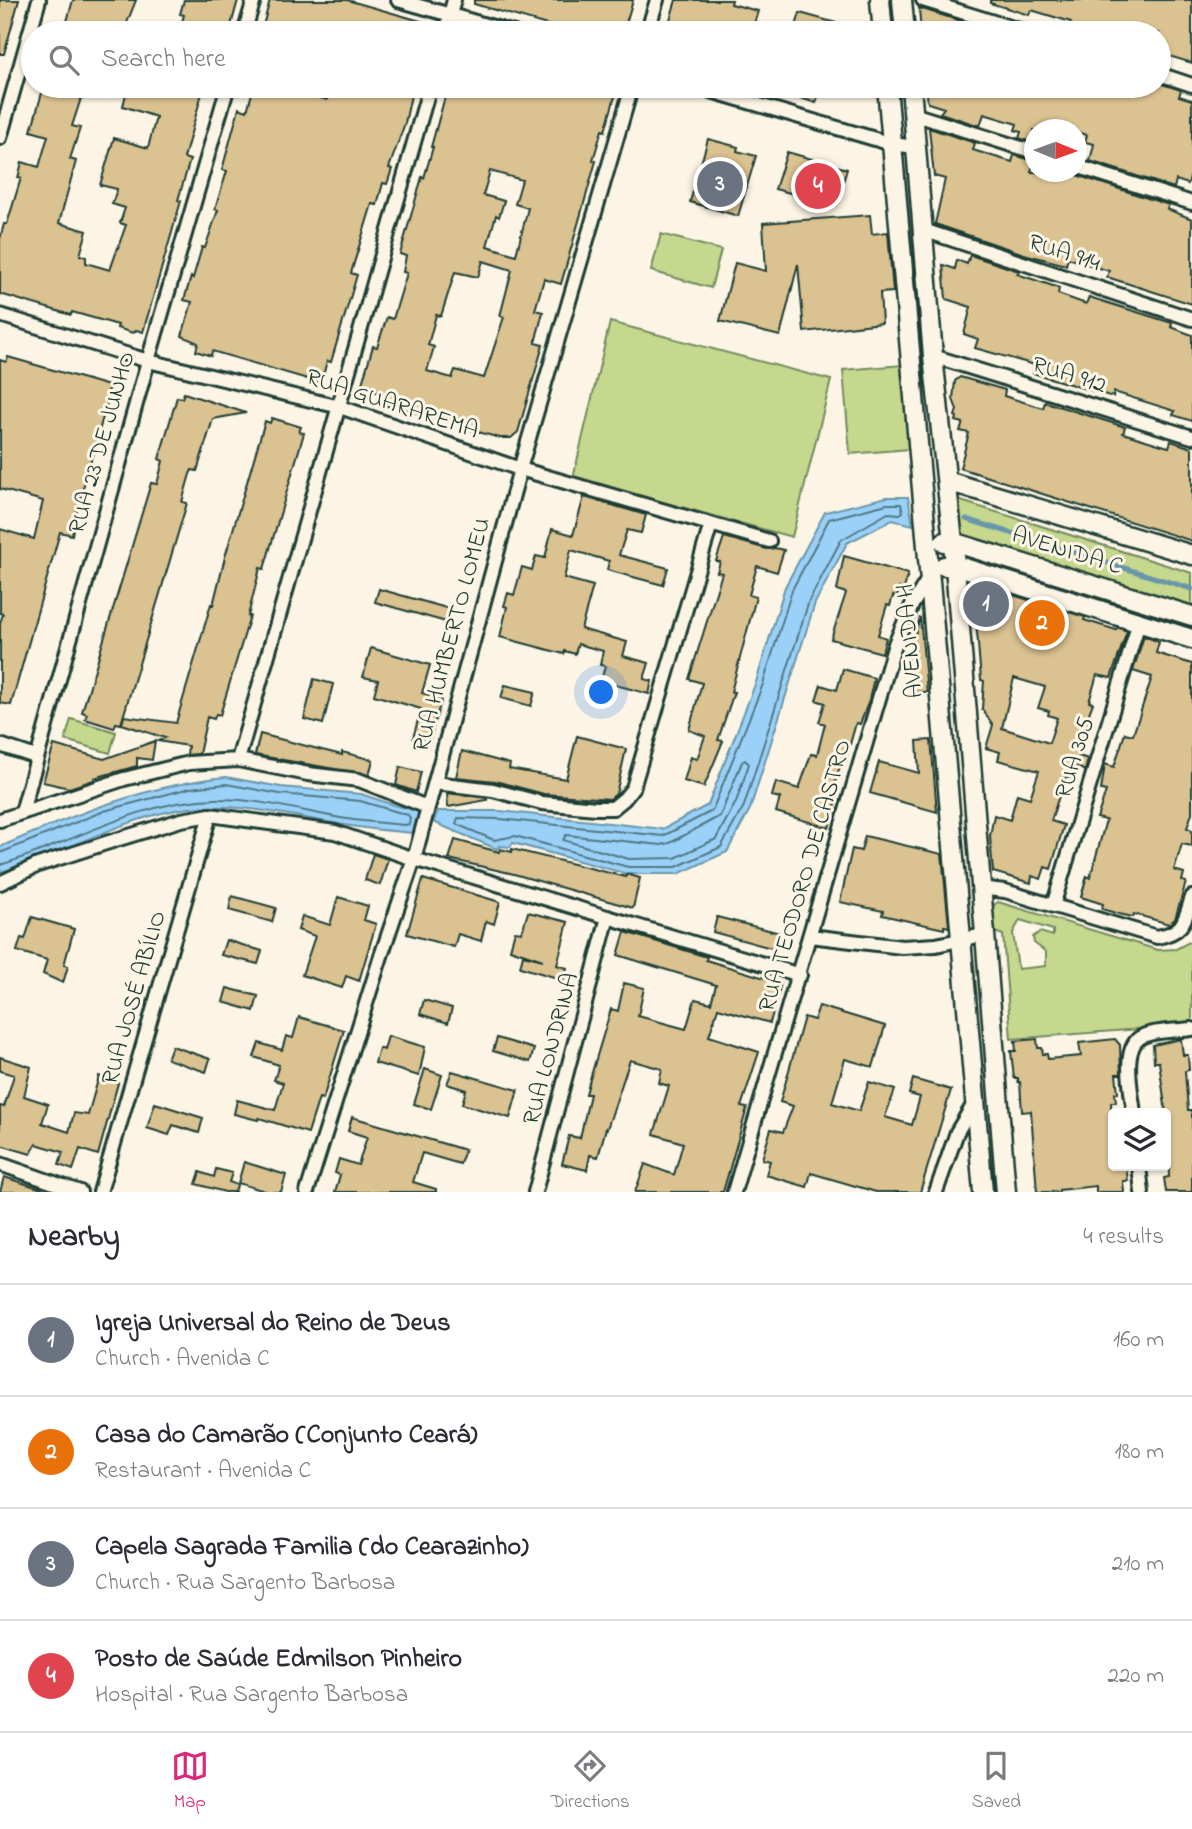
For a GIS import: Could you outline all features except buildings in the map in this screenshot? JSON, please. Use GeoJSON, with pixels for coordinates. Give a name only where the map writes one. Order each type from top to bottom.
{"type":"FeatureCollection","features":[{"type":"Feature","properties":{"kind":"street"},"geometry":{"type":"LineString","coordinates":[[33,21],[39,0]]}},
{"type":"Feature","properties":{"kind":"street"},"geometry":{"type":"LineString","coordinates":[[248,21],[254,0]]}},
{"type":"Feature","properties":{"kind":"street"},"geometry":{"type":"LineString","coordinates":[[398,0],[471,21]]}},
{"type":"Feature","properties":{"kind":"street"},"geometry":{"type":"LineString","coordinates":[[448,21],[454,0]]}},
{"type":"Feature","properties":{"kind":"street"},"geometry":{"type":"LineString","coordinates":[[651,21],[657,0]]}},
{"type":"Feature","properties":{"kind":"street"},"geometry":{"type":"LineString","coordinates":[[880,0],[882,21]]}},
{"type":"Feature","properties":{"kind":"street"},"geometry":{"type":"LineString","coordinates":[[902,0],[904,21]]}},
{"type":"Feature","properties":{"kind":"street"},"geometry":{"type":"LineString","coordinates":[[923,0],[990,21]]}},
{"type":"Feature","properties":{"kind":"street"},"geometry":{"type":"LineString","coordinates":[[0,138],[21,64]]}},
{"type":"Feature","properties":{"kind":"street"},"geometry":{"type":"LineString","coordinates":[[1171,78],[1192,85]]}},
{"type":"Feature","properties":{"kind":"street","name":"RUA 23 DE JUNHO"},"geometry":{"type":"LineString","coordinates":[[22,812],[225,98]]}},
{"type":"Feature","properties":{"kind":"street"},"geometry":{"type":"LineString","coordinates":[[238,760],[427,98]]}},
{"type":"Feature","properties":{"kind":"street","name":"RUA HUMBERTO LOMEU"},"geometry":{"type":"LineString","coordinates":[[307,1192],[414,859],[520,469],[628,98]]}},
{"type":"Feature","properties":{"kind":"street"},"geometry":{"type":"LineString","coordinates":[[735,98],[892,144],[915,147]]}},
{"type":"Feature","properties":{"kind":"street","name":"AVENIDA H"},"geometry":{"type":"LineString","coordinates":[[888,98],[983,1192]]}},
{"type":"Feature","properties":{"kind":"street","name":"AVENIDA H"},"geometry":{"type":"LineString","coordinates":[[912,98],[933,356],[953,542],[979,888],[1006,1192]]}},
{"type":"Feature","properties":{"kind":"street"},"geometry":{"type":"LineString","coordinates":[[914,114],[1024,149]]}},
{"type":"Feature","properties":{"kind":"street"},"geometry":{"type":"LineString","coordinates":[[1087,170],[1192,203]]}},
{"type":"Feature","properties":{"kind":"street","name":"RUA 914"},"geometry":{"type":"LineString","coordinates":[[923,230],[1192,319]]}},
{"type":"Feature","properties":{"kind":"street","name":"RUA GUARAREMA"},"geometry":{"type":"LineString","coordinates":[[0,315],[148,361],[340,407],[520,469],[769,541]]}},
{"type":"Feature","properties":{"kind":"street","name":"RUA 912"},"geometry":{"type":"LineString","coordinates":[[933,356],[1192,437]]}},
{"type":"Feature","properties":{"kind":"street","name":"AVENIDA C"},"geometry":{"type":"LineString","coordinates":[[947,481],[1192,555]]}},
{"type":"Feature","properties":{"kind":"street"},"geometry":{"type":"LineString","coordinates":[[435,783],[493,790],[542,803],[596,808],[612,808],[624,799],[633,788],[711,524]]}},
{"type":"Feature","properties":{"kind":"street","name":"AVENIDA C"},"geometry":{"type":"LineString","coordinates":[[927,544],[953,542],[1192,616]]}},
{"type":"Feature","properties":{"kind":"street","name":"AVENIDA C"},"geometry":{"type":"LineString","coordinates":[[929,572],[954,565],[1192,639]]}},
{"type":"Feature","properties":{"kind":"street","name":"RUA TEODORO DE CASTRO"},"geometry":{"type":"LineString","coordinates":[[734,1192],[800,975],[895,644],[929,572]]}},
{"type":"Feature","properties":{"kind":"street","name":"RUA 305"},"geometry":{"type":"LineString","coordinates":[[1053,905],[1139,622]]}},
{"type":"Feature","properties":{"kind":"street"},"geometry":{"type":"LineString","coordinates":[[0,745],[36,757]]}},
{"type":"Feature","properties":{"kind":"street"},"geometry":{"type":"LineString","coordinates":[[0,820],[124,779],[163,769],[189,763],[238,760],[308,774],[359,780],[427,807]]}},
{"type":"Feature","properties":{"kind":"street"},"geometry":{"type":"LineString","coordinates":[[947,780],[971,778]]}},
{"type":"Feature","properties":{"kind":"street"},"geometry":{"type":"LineString","coordinates":[[0,883],[38,865],[94,846],[181,820],[210,816],[335,832],[414,859],[800,975]]}},
{"type":"Feature","properties":{"kind":"street","name":"RUA JOSÉ ABÍLIO"},"geometry":{"type":"LineString","coordinates":[[100,1192],[210,816]]}},
{"type":"Feature","properties":{"kind":"street"},"geometry":{"type":"LineString","coordinates":[[979,888],[1005,891],[1157,937],[1176,933],[1182,925],[1192,897]]}},
{"type":"Feature","properties":{"kind":"street","name":"RUA LONDRINA"},"geometry":{"type":"LineString","coordinates":[[535,1192],[608,917]]}},
{"type":"Feature","properties":{"kind":"street"},"geometry":{"type":"LineString","coordinates":[[810,936],[902,947],[936,945],[983,935]]}},
{"type":"Feature","properties":{"kind":"street"},"geometry":{"type":"LineString","coordinates":[[1133,1108],[1129,1064],[1134,1042],[1142,1036],[1192,1029]]}},
{"type":"Feature","properties":{"kind":"street"},"geometry":{"type":"LineString","coordinates":[[972,1069],[995,1067]]}},
{"type":"Feature","properties":{"kind":"street"},"geometry":{"type":"LineString","coordinates":[[936,1192],[957,1132],[975,1102]]}},
{"type":"Feature","properties":{"kind":"street"},"geometry":{"type":"LineString","coordinates":[[0,1164],[80,1192]]}},
{"type":"Feature","properties":{"kind":"street"},"geometry":{"type":"LineString","coordinates":[[1140,1171],[1142,1192]]}},
{"type":"Feature","properties":{"kind":"green space"},"geometry":{"type":"Polygon","coordinates":[[[661,234],[721,250],[711,288],[651,271],[661,234]]]}},
{"type":"Feature","properties":{"kind":"green space"},"geometry":{"type":"Polygon","coordinates":[[[610,322],[831,380],[792,537],[573,478],[610,322]]]}},
{"type":"Feature","properties":{"kind":"green space"},"geometry":{"type":"Polygon","coordinates":[[[903,365],[909,449],[850,454],[843,370],[903,365]]]}},
{"type":"Feature","properties":{"kind":"green space"},"geometry":{"type":"Polygon","coordinates":[[[961,501],[1192,573],[1192,610],[956,535],[953,502],[961,501]]]}},
{"type":"Feature","properties":{"kind":"green space"},"geometry":{"type":"Polygon","coordinates":[[[71,719],[116,732],[110,753],[65,740],[71,719]]]}},
{"type":"Feature","properties":{"kind":"green space"},"geometry":{"type":"Polygon","coordinates":[[[998,902],[1158,950],[1176,949],[1192,943],[1192,1025],[1011,1039],[1003,935],[989,930],[987,910],[998,902]],[[1020,920],[1013,933],[1018,969],[1046,966],[1046,952],[1034,943],[1033,937],[1040,932],[1053,936],[1053,930],[1020,920]]]}},
{"type":"Feature","properties":{"kind":"water"},"geometry":{"type":"Polygon","coordinates":[[[887,497],[908,497],[913,525],[892,520],[847,543],[815,603],[750,809],[727,852],[678,874],[627,874],[513,843],[510,847],[499,846],[497,849],[433,822],[438,811],[500,811],[663,829],[708,805],[756,682],[785,587],[825,512],[887,497]]]}},
{"type":"Feature","properties":{"kind":"water"},"geometry":{"type":"Polygon","coordinates":[[[226,777],[281,787],[361,794],[397,806],[420,810],[413,833],[362,828],[240,808],[197,807],[176,810],[131,822],[0,872],[0,847],[27,835],[139,794],[226,777]]]}},
{"type":"Feature","properties":{"kind":"waterway"},"geometry":{"type":"LineString","coordinates":[[966,519],[1192,589]]}},
{"type":"Feature","properties":{"kind":"place","name":"Capela Sagrada Familia (do Cearazinho)"},"geometry":{"type":"Point","coordinates":[720,184]}},
{"type":"Feature","properties":{"kind":"place","name":"Posto de Saúde Edmilson Pinheiro"},"geometry":{"type":"Point","coordinates":[818,186]}},
{"type":"Feature","properties":{"kind":"place","name":"Igreja Universal do Reino de Deus"},"geometry":{"type":"Point","coordinates":[986,604]}},
{"type":"Feature","properties":{"kind":"place","name":"Casa do Camarão (Conjunto Ceará)"},"geometry":{"type":"Point","coordinates":[1042,623]}}]}
